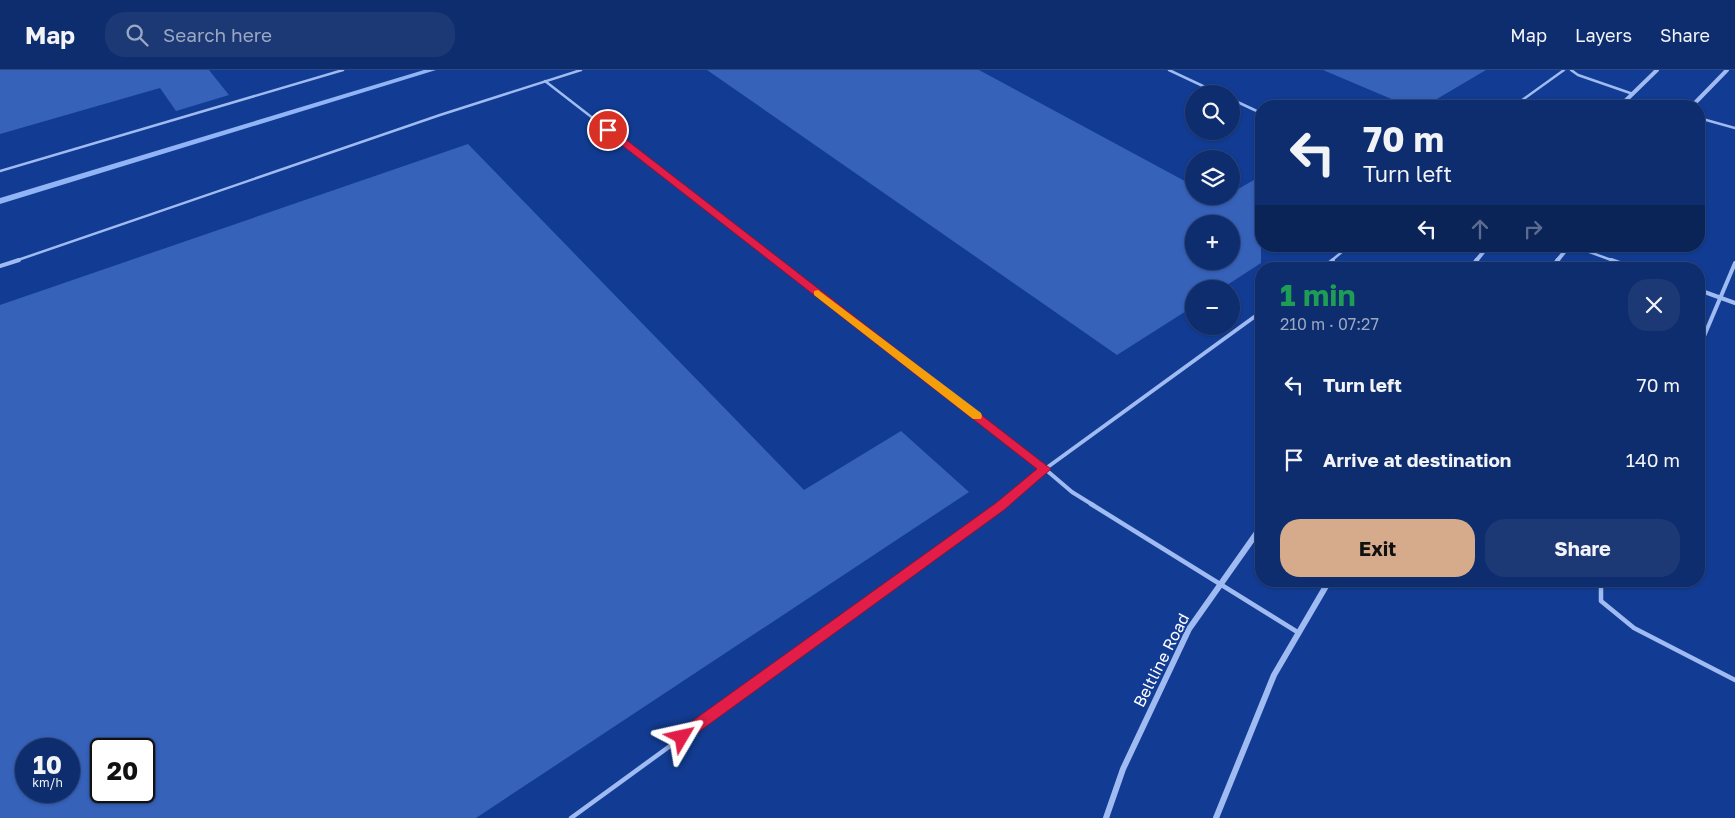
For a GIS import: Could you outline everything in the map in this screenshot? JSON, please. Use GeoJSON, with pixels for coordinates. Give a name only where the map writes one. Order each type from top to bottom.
{"type":"FeatureCollection","features":[{"type":"Feature","properties":{"kind":"street"},"geometry":{"type":"LineString","coordinates":[[1626,100],[1657,70]]}},
{"type":"Feature","properties":{"kind":"street"},"geometry":{"type":"LineString","coordinates":[[1698,100],[1727,70]]}},
{"type":"Feature","properties":{"kind":"street"},"geometry":{"type":"LineString","coordinates":[[1475,262],[1483,252]]}},
{"type":"Feature","properties":{"kind":"street"},"geometry":{"type":"LineString","coordinates":[[1556,262],[1564,252]]}},
{"type":"Feature","properties":{"kind":"street","name":"Beltline Road"},"geometry":{"type":"LineString","coordinates":[[1106,818],[1123,768],[1185,638],[1255,536]]}},
{"type":"Feature","properties":{"kind":"street"},"geometry":{"type":"LineString","coordinates":[[1216,818],[1274,675],[1325,587]]}},
{"type":"Feature","properties":{"kind":"lane"},"geometry":{"type":"LineString","coordinates":[[0,171],[344,70]]}},
{"type":"Feature","properties":{"kind":"lane"},"geometry":{"type":"LineString","coordinates":[[0,266],[440,115],[581,70]]}},
{"type":"Feature","properties":{"kind":"lane"},"geometry":{"type":"LineString","coordinates":[[1169,70],[1201,85]]}},
{"type":"Feature","properties":{"kind":"lane"},"geometry":{"type":"LineString","coordinates":[[1522,100],[1564,70]]}},
{"type":"Feature","properties":{"kind":"lane"},"geometry":{"type":"LineString","coordinates":[[1570,70],[1578,75],[1633,94]]}},
{"type":"Feature","properties":{"kind":"lane"},"geometry":{"type":"LineString","coordinates":[[545,82],[1045,469],[1072,492],[1299,633]]}},
{"type":"Feature","properties":{"kind":"lane"},"geometry":{"type":"LineString","coordinates":[[1240,103],[1255,110]]}},
{"type":"Feature","properties":{"kind":"lane"},"geometry":{"type":"LineString","coordinates":[[1705,120],[1735,128]]}},
{"type":"Feature","properties":{"kind":"lane"},"geometry":{"type":"LineString","coordinates":[[1330,262],[1342,252]]}},
{"type":"Feature","properties":{"kind":"lane"},"geometry":{"type":"LineString","coordinates":[[1590,252],[1618,262]]}},
{"type":"Feature","properties":{"kind":"lane"},"geometry":{"type":"LineString","coordinates":[[1705,334],[1735,263]]}},
{"type":"Feature","properties":{"kind":"lane"},"geometry":{"type":"LineString","coordinates":[[1705,292],[1735,303]]}},
{"type":"Feature","properties":{"kind":"lane"},"geometry":{"type":"LineString","coordinates":[[571,818],[1000,506],[1045,469],[1255,316]]}},
{"type":"Feature","properties":{"kind":"lane"},"geometry":{"type":"LineString","coordinates":[[1601,587],[1601,601],[1634,628],[1735,680]]}},
{"type":"Feature","properties":{"kind":"building"},"geometry":{"type":"Polygon","coordinates":[[[0,70],[209,70],[229,95],[176,111],[160,88],[0,134],[0,70]]]}},
{"type":"Feature","properties":{"kind":"building"},"geometry":{"type":"Polygon","coordinates":[[[707,70],[979,70],[1185,181],[1185,205],[1240,205],[1240,188],[1255,179],[1255,252],[1261,252],[1261,262],[1255,262],[1255,267],[1235,280],[1185,280],[1185,312],[1117,355],[707,70]]]}},
{"type":"Feature","properties":{"kind":"building"},"geometry":{"type":"Polygon","coordinates":[[[1323,70],[1486,70],[1435,100],[1394,100],[1323,70]]]}},
{"type":"Feature","properties":{"kind":"building"},"geometry":{"type":"Polygon","coordinates":[[[468,144],[804,490],[901,431],[969,492],[476,818],[0,818],[0,305],[468,144]]]}},
{"type":"Feature","properties":{"kind":"waterway"},"geometry":{"type":"LineString","coordinates":[[0,201],[432,70]]}},
{"type":"Feature","properties":{"kind":"slow traffic"},"geometry":{"type":"LineString","coordinates":[[818,293],[977,416]]}},
{"type":"Feature","properties":{"kind":"route"},"geometry":{"type":"LineString","coordinates":[[608,130],[1045,469],[1000,506],[682,737]]}}]}
